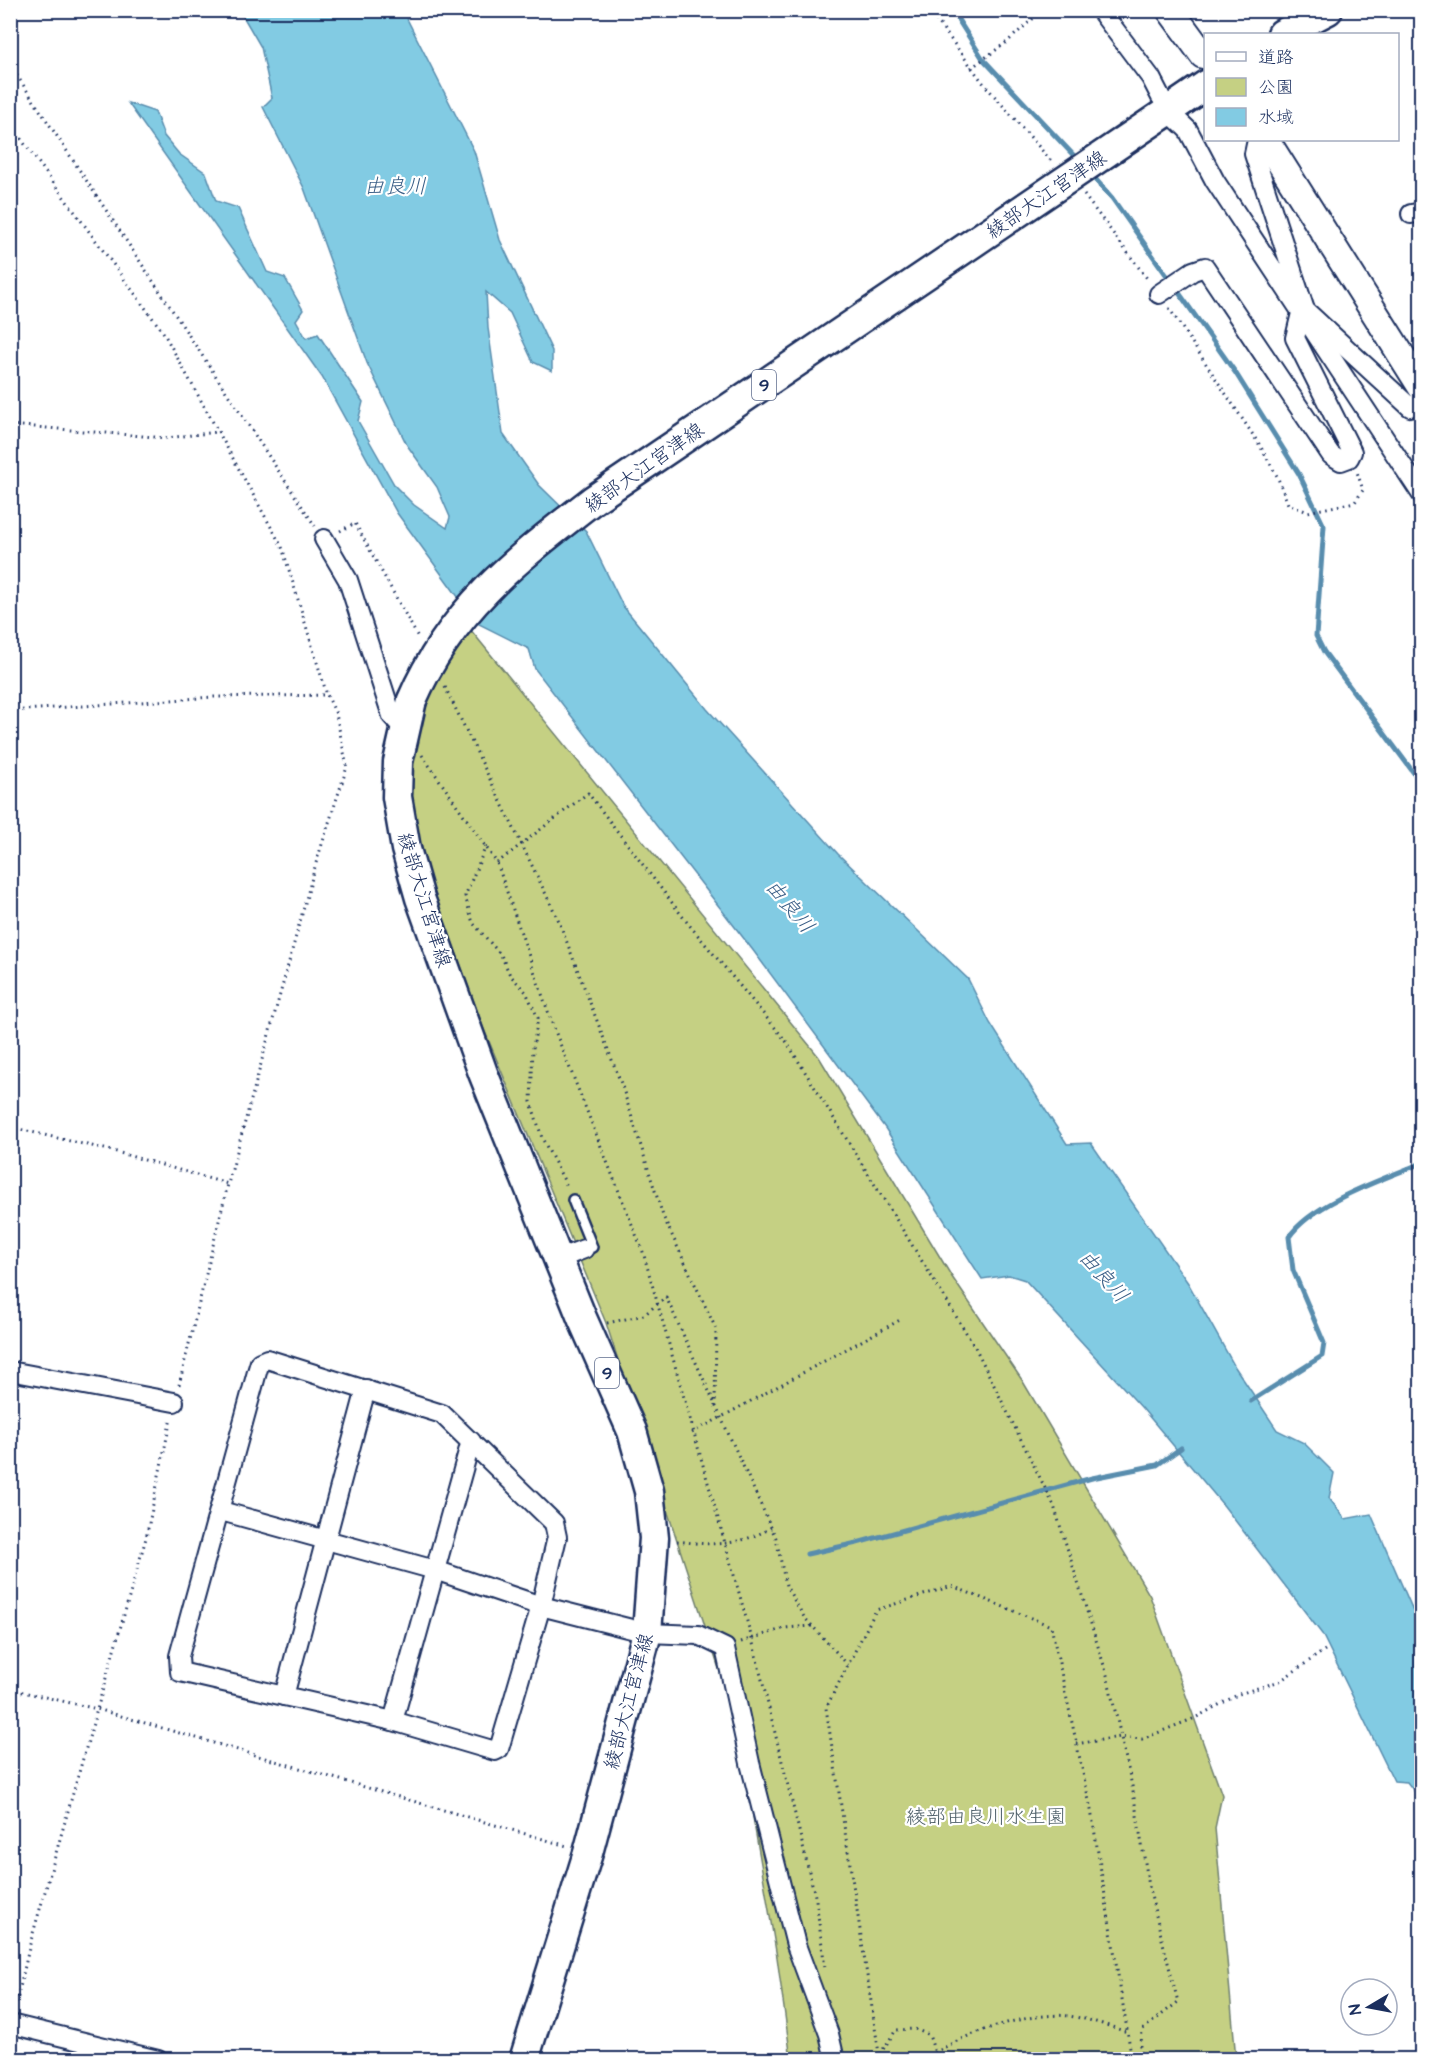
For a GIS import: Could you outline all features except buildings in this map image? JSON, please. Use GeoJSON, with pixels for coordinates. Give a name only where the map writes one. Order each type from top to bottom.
{"type":"FeatureCollection","features":[{"type":"Feature","properties":{"kind":"main road"},"geometry":{"type":"LineString","coordinates":[[1284,33],[1328,10]]}},
{"type":"Feature","properties":{"kind":"main road","name":"綾部大江宮津線"},"geometry":{"type":"LineString","coordinates":[[524,2060],[588,1853],[647,1633],[654,1538],[650,1491],[632,1431],[582,1318],[571,1254],[483,1073],[412,869],[398,797],[398,762],[412,700],[426,667],[445,637],[498,578],[536,544],[593,500],[1204,86]]}},
{"type":"Feature","properties":{"kind":"street"},"geometry":{"type":"LineString","coordinates":[[1100,10],[1150,78],[1165,113],[1188,130],[1215,181],[1303,311],[1422,495]]}},
{"type":"Feature","properties":{"kind":"street"},"geometry":{"type":"LineString","coordinates":[[1170,10],[1203,55]]}},
{"type":"Feature","properties":{"kind":"street"},"geometry":{"type":"LineString","coordinates":[[1257,141],[1254,154],[1303,311],[1410,407],[1422,401]]}},
{"type":"Feature","properties":{"kind":"street"},"geometry":{"type":"LineString","coordinates":[[1267,141],[1422,388]]}},
{"type":"Feature","properties":{"kind":"street"},"geometry":{"type":"LineString","coordinates":[[1159,294],[1193,271],[1205,267],[1331,455],[1341,460],[1349,458],[1352,452],[1295,338],[1303,311]]}},
{"type":"Feature","properties":{"kind":"street"},"geometry":{"type":"LineString","coordinates":[[324,539],[348,580],[392,716],[404,729]]}},
{"type":"Feature","properties":{"kind":"street"},"geometry":{"type":"LineString","coordinates":[[267,1359],[275,1360],[366,1389],[442,1414],[554,1523],[557,1531],[541,1606],[499,1749],[495,1750],[393,1722],[180,1672],[179,1656],[221,1511],[260,1362],[267,1359]]}},
{"type":"Feature","properties":{"kind":"street"},"geometry":{"type":"LineString","coordinates":[[10,1371],[174,1402]]}},
{"type":"Feature","properties":{"kind":"street"},"geometry":{"type":"LineString","coordinates":[[284,1696],[366,1389]]}},
{"type":"Feature","properties":{"kind":"street"},"geometry":{"type":"LineString","coordinates":[[393,1722],[471,1441]]}},
{"type":"Feature","properties":{"kind":"street"},"geometry":{"type":"LineString","coordinates":[[221,1511],[435,1570],[541,1606],[647,1633],[698,1635],[725,1648],[750,1763],[796,1945],[826,2023],[835,2060]]}},
{"type":"Feature","properties":{"kind":"street"},"geometry":{"type":"LineString","coordinates":[[11,2024],[158,2060]]}},
{"type":"Feature","properties":{"kind":"lane"},"geometry":{"type":"LineString","coordinates":[[571,1254],[592,1247],[573,1200]]}},
{"type":"Feature","properties":{"kind":"path"},"geometry":{"type":"LineString","coordinates":[[971,68],[1007,42],[1036,16],[1038,10]]}},
{"type":"Feature","properties":{"kind":"path"},"geometry":{"type":"LineString","coordinates":[[10,65],[324,539],[355,523],[422,645]]}},
{"type":"Feature","properties":{"kind":"path"},"geometry":{"type":"LineString","coordinates":[[10,124],[163,332],[282,547],[327,695],[336,714],[347,767],[316,863],[228,1185],[189,1352],[174,1402],[146,1538],[30,1944],[11,2024]]}},
{"type":"Feature","properties":{"kind":"path"},"geometry":{"type":"LineString","coordinates":[[10,425],[166,438],[218,432]]}},
{"type":"Feature","properties":{"kind":"path"},"geometry":{"type":"LineString","coordinates":[[444,685],[558,919],[622,1086],[663,1216],[716,1329],[715,1406]]}},
{"type":"Feature","properties":{"kind":"path"},"geometry":{"type":"LineString","coordinates":[[10,711],[214,696],[327,695]]}},
{"type":"Feature","properties":{"kind":"path"},"geometry":{"type":"LineString","coordinates":[[404,729],[497,863],[553,1026],[643,1252],[692,1433],[752,1639],[816,1900],[826,1980]]}},
{"type":"Feature","properties":{"kind":"path"},"geometry":{"type":"LineString","coordinates":[[497,863],[588,793],[686,921],[786,1041],[975,1347],[1054,1506],[1107,1675],[1132,1786],[1150,1892],[1178,2002],[1142,2030],[1140,2060]]}},
{"type":"Feature","properties":{"kind":"path"},"geometry":{"type":"LineString","coordinates":[[486,845],[465,896],[473,923],[501,955],[510,975],[526,992],[538,1018],[533,1048],[531,1102],[542,1138],[573,1200]]}},
{"type":"Feature","properties":{"kind":"path"},"geometry":{"type":"LineString","coordinates":[[10,865],[14,852]]}},
{"type":"Feature","properties":{"kind":"path"},"geometry":{"type":"LineString","coordinates":[[10,1127],[113,1151],[228,1185]]}},
{"type":"Feature","properties":{"kind":"path"},"geometry":{"type":"LineString","coordinates":[[582,1318],[606,1323],[644,1315],[666,1297],[776,1538],[786,1586],[812,1626],[848,1665]]}},
{"type":"Feature","properties":{"kind":"path"},"geometry":{"type":"LineString","coordinates":[[692,1433],[900,1320]]}},
{"type":"Feature","properties":{"kind":"path"},"geometry":{"type":"LineString","coordinates":[[654,1538],[708,1545],[749,1540],[771,1528]]}},
{"type":"Feature","properties":{"kind":"path"},"geometry":{"type":"LineString","coordinates":[[879,2057],[825,1708],[876,1610],[952,1586],[1051,1626],[1091,1810],[1132,2060]]}},
{"type":"Feature","properties":{"kind":"path"},"geometry":{"type":"LineString","coordinates":[[725,1648],[785,1628],[812,1626]]}},
{"type":"Feature","properties":{"kind":"path"},"geometry":{"type":"LineString","coordinates":[[1076,1744],[1119,1737],[1142,1739],[1195,1718],[1239,1694],[1280,1681],[1325,1650]]}},
{"type":"Feature","properties":{"kind":"path"},"geometry":{"type":"LineString","coordinates":[[10,1689],[97,1709],[588,1853]]}},
{"type":"Feature","properties":{"kind":"path"},"geometry":{"type":"LineString","coordinates":[[925,2060],[976,2033],[1030,2017],[1068,2016],[1128,2032]]}},
{"type":"Feature","properties":{"kind":"path"},"geometry":{"type":"LineString","coordinates":[[879,2057],[896,2030],[915,2029],[929,2035],[935,2053]]}},
{"type":"Feature","properties":{"kind":"green space","name":"綾部由良川水生園"},"geometry":{"type":"Polygon","coordinates":[[[465,623],[819,1057],[952,1277],[1022,1380],[1150,1596],[1222,1795],[1215,1828],[1236,2059],[791,2059],[777,1957],[737,1724],[606,1323],[483,1027],[431,883],[413,814],[410,744],[430,676],[465,623]]]}},
{"type":"Feature","properties":{"kind":"water","name":"由良川"},"geometry":{"type":"Polygon","coordinates":[[[240,11],[403,11],[474,151],[500,240],[552,351],[552,371],[533,362],[510,313],[486,292],[488,328],[503,434],[539,485],[586,531],[623,606],[707,709],[838,854],[968,979],[990,1023],[1067,1144],[1091,1143],[1188,1283],[1235,1367],[1277,1430],[1304,1443],[1334,1473],[1329,1498],[1345,1519],[1371,1514],[1421,1629],[1421,1800],[1407,1782],[1394,1781],[1322,1634],[1224,1506],[1142,1408],[1025,1280],[1009,1275],[982,1279],[885,1128],[752,949],[535,669],[529,649],[477,623],[397,513],[322,377],[128,103],[155,112],[164,136],[179,154],[206,173],[216,201],[238,208],[267,272],[285,278],[303,310],[296,320],[306,338],[318,334],[363,402],[358,421],[395,486],[414,505],[447,528],[450,517],[437,487],[407,445],[367,363],[304,188],[263,107],[272,98],[261,47],[240,11]]]}},
{"type":"Feature","properties":{"kind":"waterway"},"geometry":{"type":"LineString","coordinates":[[952,10],[983,59],[1078,160]]}},
{"type":"Feature","properties":{"kind":"waterway"},"geometry":{"type":"LineString","coordinates":[[1090,173],[1112,198],[1235,372],[1299,474],[1324,526],[1316,636],[1324,652],[1422,784]]}},
{"type":"Feature","properties":{"kind":"waterway"},"geometry":{"type":"LineString","coordinates":[[1251,1401],[1322,1356],[1324,1343],[1293,1270],[1289,1237],[1314,1213],[1331,1203],[1369,1184],[1422,1163]]}},
{"type":"Feature","properties":{"kind":"waterway"},"geometry":{"type":"LineString","coordinates":[[807,1554],[857,1543],[1092,1478],[1157,1465],[1181,1448]]}}]}
